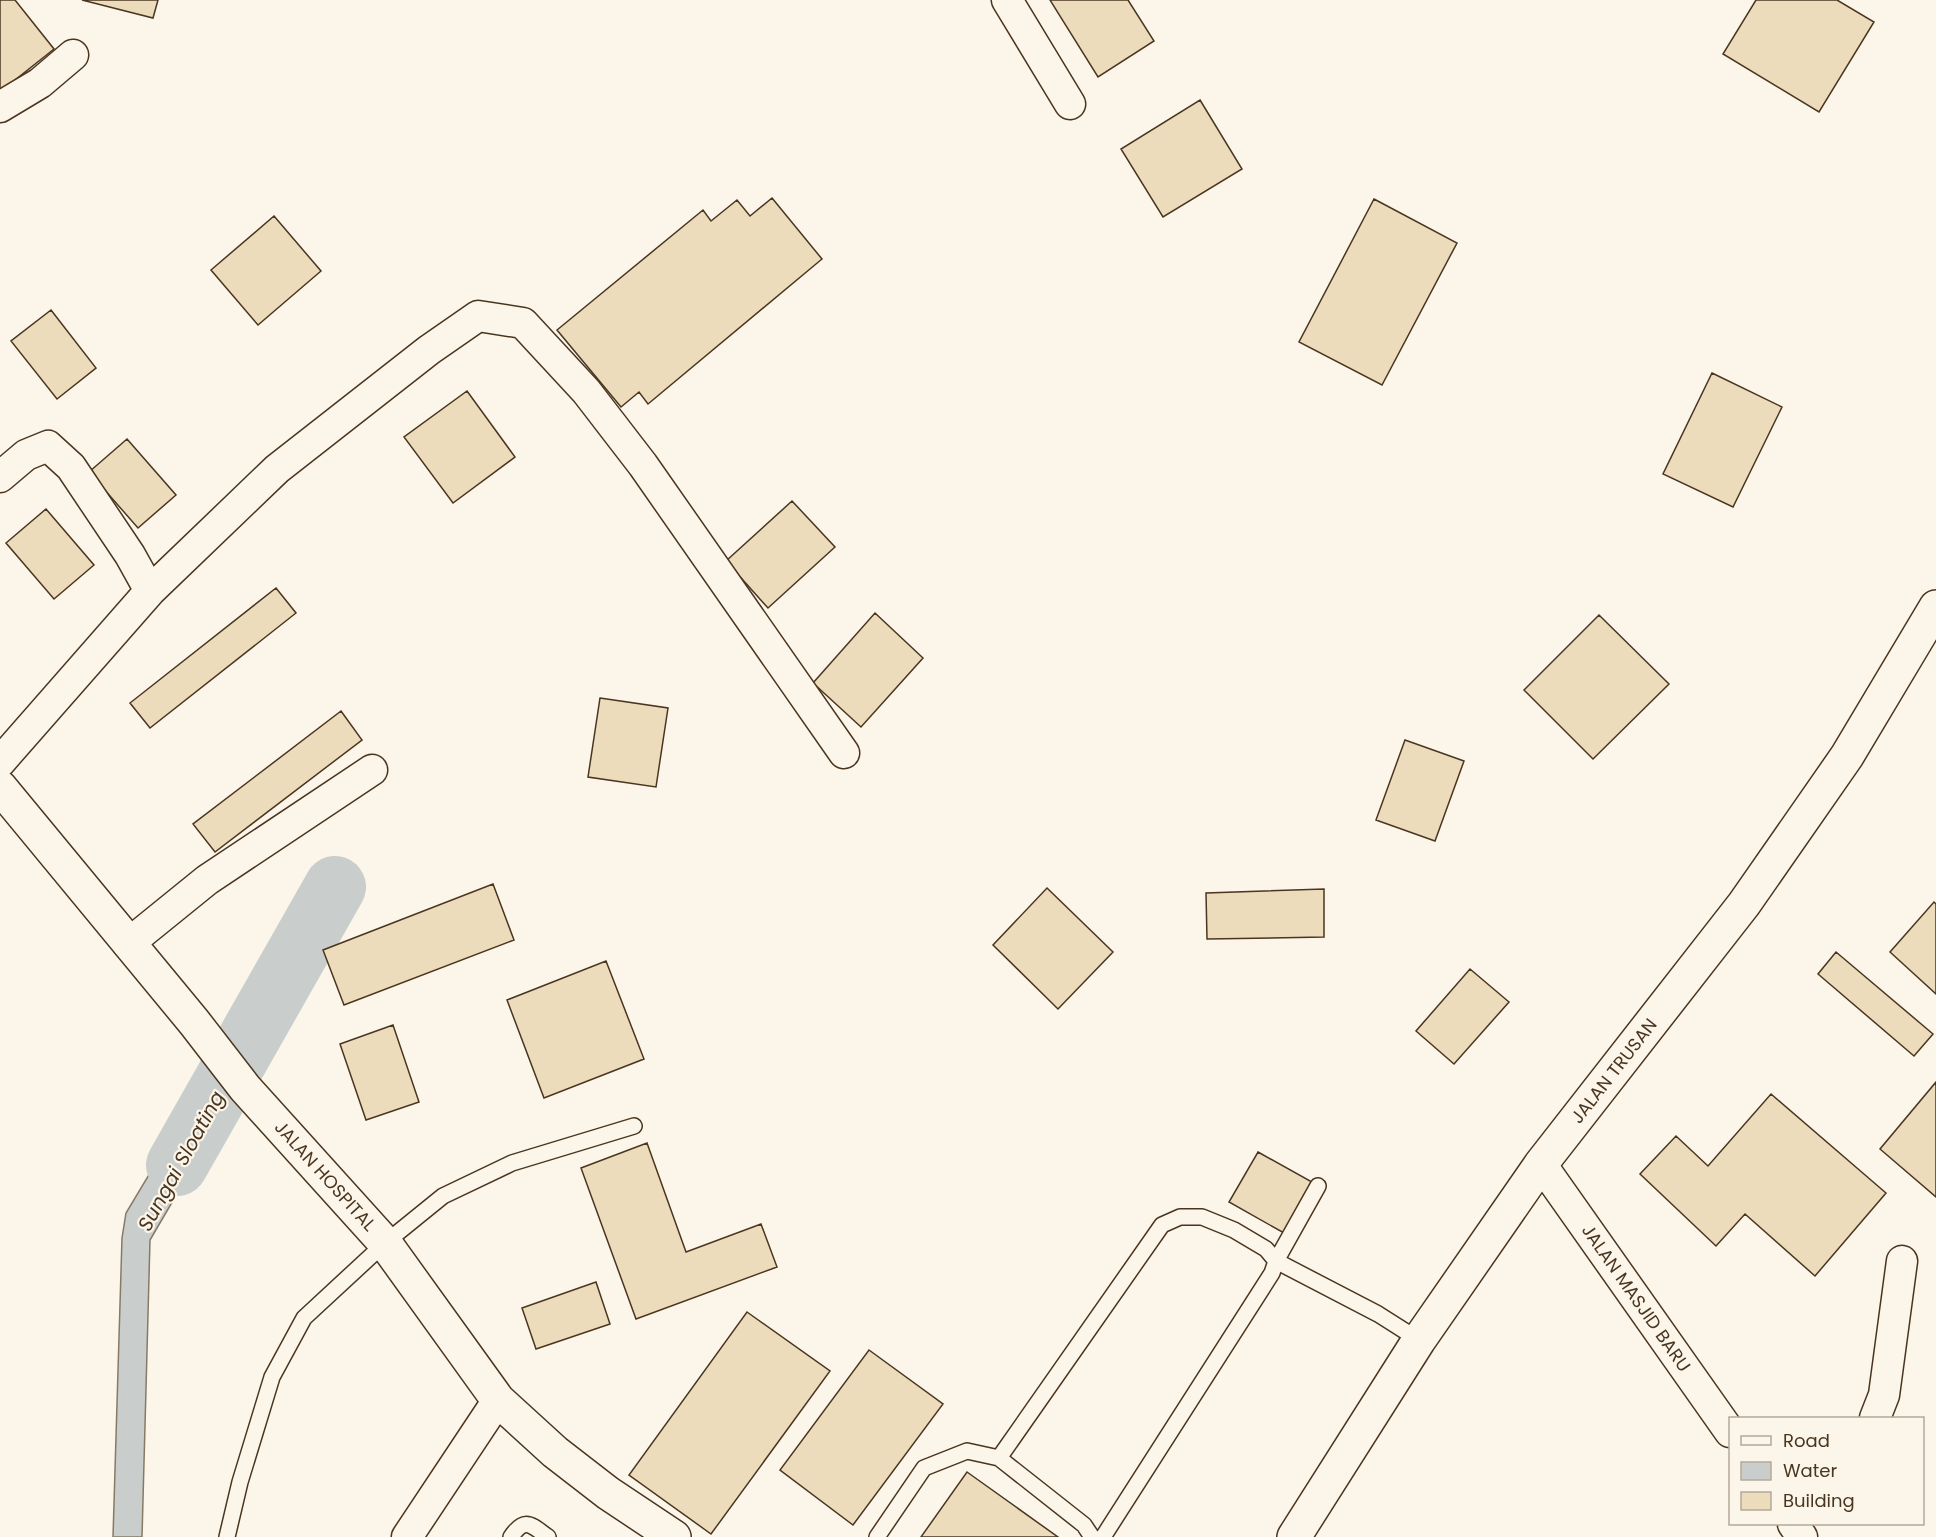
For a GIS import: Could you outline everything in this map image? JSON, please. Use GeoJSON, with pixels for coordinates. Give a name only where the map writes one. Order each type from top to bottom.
{"type":"FeatureCollection","features":[{"type":"Feature","properties":{"kind":"main road","name":"JALAN TRUSAN"},"geometry":{"type":"LineString","coordinates":[[1294,1537],[1419,1340],[1541,1164],[1744,904],[1847,756],[1936,607]]}},
{"type":"Feature","properties":{"kind":"main road","name":"JALAN HOSPITAL"},"geometry":{"type":"LineString","coordinates":[[0,787],[194,1022],[245,1088],[385,1243],[498,1400],[563,1459],[608,1493],[674,1537]]}},
{"type":"Feature","properties":{"kind":"street"},"geometry":{"type":"LineString","coordinates":[[1007,0],[1070,104]]}},
{"type":"Feature","properties":{"kind":"street"},"geometry":{"type":"LineString","coordinates":[[0,107],[40,83],[73,55]]}},
{"type":"Feature","properties":{"kind":"street"},"geometry":{"type":"LineString","coordinates":[[0,762],[150,591],[277,469],[429,350],[478,316],[524,323],[585,391],[643,465],[844,753]]}},
{"type":"Feature","properties":{"kind":"street"},"geometry":{"type":"LineString","coordinates":[[0,477],[26,455],[48,446],[71,467],[130,555],[150,591]]}},
{"type":"Feature","properties":{"kind":"street"},"geometry":{"type":"LineString","coordinates":[[128,944],[207,880],[372,770]]}},
{"type":"Feature","properties":{"kind":"street","name":"JALAN MASJID BARU"},"geometry":{"type":"LineString","coordinates":[[1541,1164],[1729,1429]]}},
{"type":"Feature","properties":{"kind":"street"},"geometry":{"type":"LineString","coordinates":[[1876,1417],[1884,1395],[1902,1261]]}},
{"type":"Feature","properties":{"kind":"street"},"geometry":{"type":"LineString","coordinates":[[407,1537],[498,1400]]}},
{"type":"Feature","properties":{"kind":"lane"},"geometry":{"type":"LineString","coordinates":[[226,1537],[272,1377],[304,1318],[385,1243],[443,1196],[512,1163],[634,1126]]}},
{"type":"Feature","properties":{"kind":"lane"},"geometry":{"type":"LineString","coordinates":[[1103,1537],[1272,1273],[1276,1261],[1318,1186]]}},
{"type":"Feature","properties":{"kind":"lane"},"geometry":{"type":"LineString","coordinates":[[999,1458],[1162,1225],[1180,1216],[1202,1217],[1234,1230],[1266,1249],[1276,1261],[1378,1314],[1419,1340]]}},
{"type":"Feature","properties":{"kind":"lane"},"geometry":{"type":"LineString","coordinates":[[877,1537],[924,1468],[967,1450],[999,1458],[1083,1525],[1092,1537]]}},
{"type":"Feature","properties":{"kind":"lane"},"geometry":{"type":"LineString","coordinates":[[512,1537],[517,1528],[523,1524],[529,1524],[548,1537]]}},
{"type":"Feature","properties":{"kind":"water"},"geometry":{"type":"Polygon","coordinates":[[[207,1078],[230,1103],[150,1240],[142,1537],[113,1537],[122,1238],[126,1213],[207,1078]]]}},
{"type":"Feature","properties":{"kind":"building"},"geometry":{"type":"Polygon","coordinates":[[[0,0],[15,0],[54,49],[0,92],[0,0]]]}},
{"type":"Feature","properties":{"kind":"building"},"geometry":{"type":"Polygon","coordinates":[[[82,0],[158,0],[153,18],[82,0]]]}},
{"type":"Feature","properties":{"kind":"building"},"geometry":{"type":"Polygon","coordinates":[[[1050,0],[1128,0],[1154,41],[1098,77],[1050,0]]]}},
{"type":"Feature","properties":{"kind":"building"},"geometry":{"type":"Polygon","coordinates":[[[1756,0],[1837,0],[1874,22],[1819,112],[1723,54],[1756,0]]]}},
{"type":"Feature","properties":{"kind":"building"},"geometry":{"type":"Polygon","coordinates":[[[1200,100],[1242,169],[1163,217],[1121,149],[1200,100]]]}},
{"type":"Feature","properties":{"kind":"building"},"geometry":{"type":"Polygon","coordinates":[[[772,198],[822,259],[648,404],[639,392],[621,407],[557,330],[703,210],[711,221],[737,200],[750,216],[772,198]]]}},
{"type":"Feature","properties":{"kind":"building"},"geometry":{"type":"Polygon","coordinates":[[[1374,199],[1457,243],[1382,385],[1299,342],[1374,199]]]}},
{"type":"Feature","properties":{"kind":"building"},"geometry":{"type":"Polygon","coordinates":[[[274,216],[321,271],[258,325],[211,270],[274,216]]]}},
{"type":"Feature","properties":{"kind":"building"},"geometry":{"type":"Polygon","coordinates":[[[51,310],[96,368],[57,399],[11,341],[51,310]]]}},
{"type":"Feature","properties":{"kind":"building"},"geometry":{"type":"Polygon","coordinates":[[[1712,373],[1782,407],[1733,507],[1663,474],[1712,373]]]}},
{"type":"Feature","properties":{"kind":"building"},"geometry":{"type":"Polygon","coordinates":[[[467,391],[515,457],[453,503],[404,437],[467,391]]]}},
{"type":"Feature","properties":{"kind":"building"},"geometry":{"type":"Polygon","coordinates":[[[127,439],[176,495],[138,528],[89,472],[127,439]]]}},
{"type":"Feature","properties":{"kind":"building"},"geometry":{"type":"Polygon","coordinates":[[[792,501],[835,547],[768,608],[726,561],[792,501]]]}},
{"type":"Feature","properties":{"kind":"building"},"geometry":{"type":"Polygon","coordinates":[[[46,509],[94,565],[54,599],[6,543],[46,509]]]}},
{"type":"Feature","properties":{"kind":"building"},"geometry":{"type":"Polygon","coordinates":[[[276,588],[296,613],[150,728],[130,703],[276,588]]]}},
{"type":"Feature","properties":{"kind":"building"},"geometry":{"type":"Polygon","coordinates":[[[875,613],[923,658],[861,727],[813,683],[875,613]]]}},
{"type":"Feature","properties":{"kind":"building"},"geometry":{"type":"Polygon","coordinates":[[[1599,615],[1669,684],[1593,759],[1524,690],[1599,615]]]}},
{"type":"Feature","properties":{"kind":"building"},"geometry":{"type":"Polygon","coordinates":[[[600,698],[668,708],[656,787],[588,777],[600,698]]]}},
{"type":"Feature","properties":{"kind":"building"},"geometry":{"type":"Polygon","coordinates":[[[341,711],[362,740],[215,852],[193,824],[341,711]]]}},
{"type":"Feature","properties":{"kind":"building"},"geometry":{"type":"Polygon","coordinates":[[[1405,740],[1464,761],[1435,841],[1376,820],[1405,740]]]}},
{"type":"Feature","properties":{"kind":"building"},"geometry":{"type":"Polygon","coordinates":[[[493,884],[514,940],[344,1005],[323,950],[493,884]]]}},
{"type":"Feature","properties":{"kind":"building"},"geometry":{"type":"Polygon","coordinates":[[[1047,888],[1113,952],[1058,1009],[993,945],[1047,888]]]}},
{"type":"Feature","properties":{"kind":"building"},"geometry":{"type":"Polygon","coordinates":[[[1324,889],[1324,937],[1207,939],[1206,893],[1324,889]]]}},
{"type":"Feature","properties":{"kind":"building"},"geometry":{"type":"Polygon","coordinates":[[[1934,902],[1936,904],[1936,994],[1890,952],[1934,902]]]}},
{"type":"Feature","properties":{"kind":"building"},"geometry":{"type":"Polygon","coordinates":[[[1836,952],[1933,1034],[1914,1056],[1818,974],[1836,952]]]}},
{"type":"Feature","properties":{"kind":"building"},"geometry":{"type":"Polygon","coordinates":[[[606,961],[644,1059],[544,1098],[507,1000],[606,961]]]}},
{"type":"Feature","properties":{"kind":"building"},"geometry":{"type":"Polygon","coordinates":[[[1470,969],[1509,1002],[1454,1064],[1416,1031],[1470,969]]]}},
{"type":"Feature","properties":{"kind":"building"},"geometry":{"type":"Polygon","coordinates":[[[393,1025],[419,1102],[366,1120],[340,1044],[393,1025]]]}},
{"type":"Feature","properties":{"kind":"building"},"geometry":{"type":"Polygon","coordinates":[[[1936,1082],[1936,1197],[1880,1149],[1936,1082]]]}},
{"type":"Feature","properties":{"kind":"building"},"geometry":{"type":"Polygon","coordinates":[[[1771,1094],[1886,1193],[1815,1276],[1745,1214],[1716,1246],[1640,1174],[1676,1136],[1708,1166],[1771,1094]]]}},
{"type":"Feature","properties":{"kind":"building"},"geometry":{"type":"Polygon","coordinates":[[[647,1143],[686,1252],[761,1224],[777,1267],[636,1319],[581,1168],[647,1143]]]}},
{"type":"Feature","properties":{"kind":"building"},"geometry":{"type":"Polygon","coordinates":[[[1258,1152],[1312,1182],[1284,1233],[1229,1202],[1258,1152]]]}},
{"type":"Feature","properties":{"kind":"building"},"geometry":{"type":"Polygon","coordinates":[[[596,1282],[610,1324],[536,1349],[522,1308],[596,1282]]]}},
{"type":"Feature","properties":{"kind":"building"},"geometry":{"type":"Polygon","coordinates":[[[747,1312],[830,1371],[711,1534],[629,1475],[747,1312]]]}},
{"type":"Feature","properties":{"kind":"building"},"geometry":{"type":"Polygon","coordinates":[[[869,1350],[943,1404],[853,1525],[780,1470],[869,1350]]]}},
{"type":"Feature","properties":{"kind":"building"},"geometry":{"type":"Polygon","coordinates":[[[967,1472],[1058,1537],[921,1537],[967,1472]]]}},
{"type":"Feature","properties":{"kind":"waterway","name":"Sungai Sloating"},"geometry":{"type":"LineString","coordinates":[[177,1165],[335,887]]}}]}
